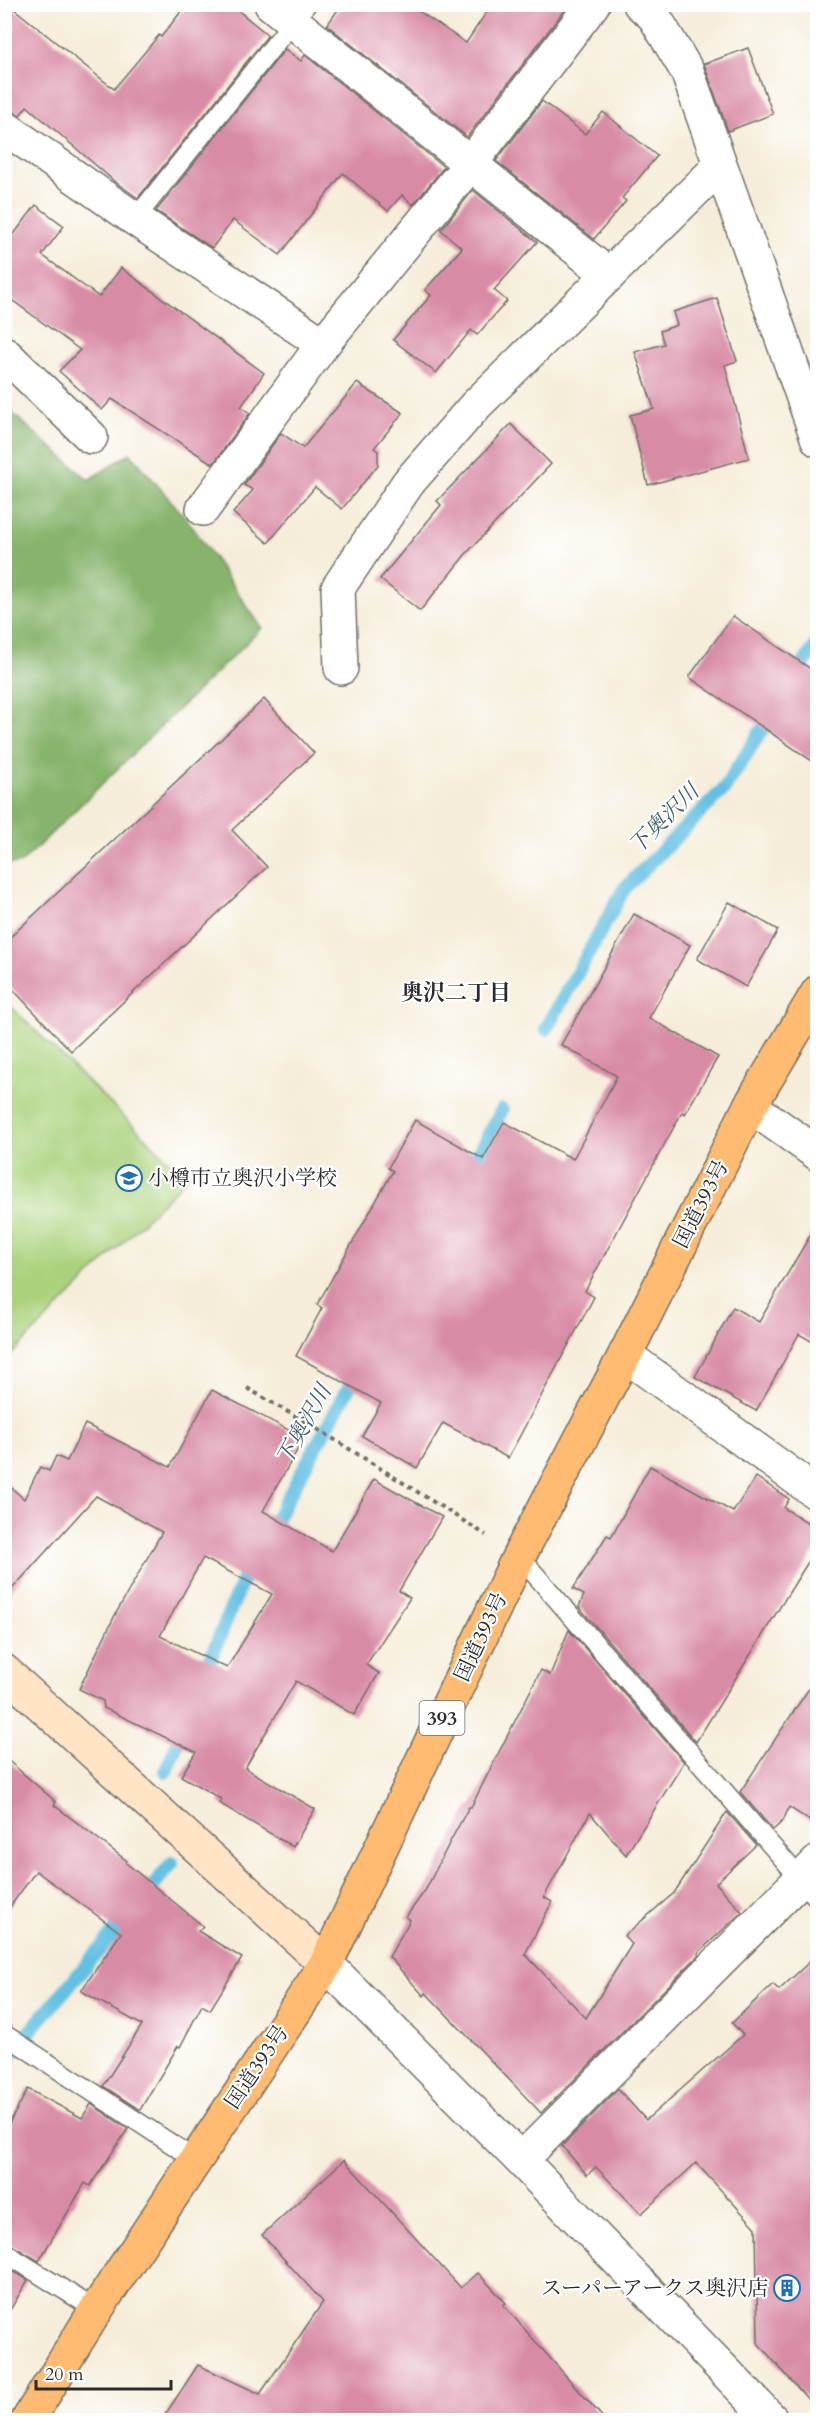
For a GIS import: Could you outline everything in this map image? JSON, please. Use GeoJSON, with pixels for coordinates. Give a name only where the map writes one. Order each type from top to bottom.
{"type":"FeatureCollection","features":[{"type":"Feature","properties":{"kind":"highway","name":"国道393号"},"geometry":{"type":"LineString","coordinates":[[28,2421],[96,2310],[326,1964],[519,1556],[625,1355],[750,1106],[818,993]]}},
{"type":"Feature","properties":{"kind":"street"},"geometry":{"type":"LineString","coordinates":[[203,509],[323,344],[471,163],[593,4]]}},
{"type":"Feature","properties":{"kind":"street"},"geometry":{"type":"LineString","coordinates":[[640,4],[654,16],[687,71],[818,440]]}},
{"type":"Feature","properties":{"kind":"street"},"geometry":{"type":"LineString","coordinates":[[290,10],[471,163],[609,275]]}},
{"type":"Feature","properties":{"kind":"street"},"geometry":{"type":"LineString","coordinates":[[4,127],[135,219],[323,344]]}},
{"type":"Feature","properties":{"kind":"street"},"geometry":{"type":"LineString","coordinates":[[341,668],[338,588],[408,483],[475,406],[720,166]]}},
{"type":"Feature","properties":{"kind":"street"},"geometry":{"type":"LineString","coordinates":[[4,353],[91,437]]}},
{"type":"Feature","properties":{"kind":"street"},"geometry":{"type":"LineString","coordinates":[[750,1106],[818,1154]]}},
{"type":"Feature","properties":{"kind":"street"},"geometry":{"type":"LineString","coordinates":[[625,1355],[818,1494]]}},
{"type":"Feature","properties":{"kind":"street"},"geometry":{"type":"LineString","coordinates":[[4,1671],[326,1964],[521,2160],[772,2421]]}},
{"type":"Feature","properties":{"kind":"street"},"geometry":{"type":"LineString","coordinates":[[521,2160],[812,1880]]}},
{"type":"Feature","properties":{"kind":"lane"},"geometry":{"type":"LineString","coordinates":[[135,219],[290,10]]}},
{"type":"Feature","properties":{"kind":"lane"},"geometry":{"type":"LineString","coordinates":[[519,1556],[812,1880]]}},
{"type":"Feature","properties":{"kind":"lane"},"geometry":{"type":"LineString","coordinates":[[4,2034],[196,2160]]}},
{"type":"Feature","properties":{"kind":"lane"},"geometry":{"type":"LineString","coordinates":[[4,2252],[96,2310]]}},
{"type":"Feature","properties":{"kind":"path"},"geometry":{"type":"LineString","coordinates":[[247,1388],[324,1433],[519,1556]]}},
{"type":"Feature","properties":{"kind":"green space"},"geometry":{"type":"Polygon","coordinates":[[[4,406],[89,480],[130,453],[189,522],[262,628],[21,863],[5,865],[4,406]]]}},
{"type":"Feature","properties":{"kind":"green space"},"geometry":{"type":"Polygon","coordinates":[[[4,1000],[187,1178],[5,1361],[4,1361],[4,1000]]]}},
{"type":"Feature","properties":{"kind":"building"},"geometry":{"type":"Polygon","coordinates":[[[4,4],[8,4],[114,89],[187,4],[230,4],[268,35],[138,198],[114,181],[27,106],[20,115],[4,108],[4,4]]]}},
{"type":"Feature","properties":{"kind":"building"},"geometry":{"type":"Polygon","coordinates":[[[342,4],[408,4],[466,43],[492,4],[569,4],[467,137],[327,25],[342,4]]]}},
{"type":"Feature","properties":{"kind":"building"},"geometry":{"type":"Polygon","coordinates":[[[748,48],[773,114],[728,131],[704,64],[748,48]]]}},
{"type":"Feature","properties":{"kind":"building"},"geometry":{"type":"Polygon","coordinates":[[[285,49],[301,61],[305,55],[444,167],[413,205],[402,195],[388,211],[343,173],[280,255],[233,220],[212,248],[156,211],[285,49]]]}},
{"type":"Feature","properties":{"kind":"building"},"geometry":{"type":"Polygon","coordinates":[[[542,101],[585,134],[603,112],[657,156],[622,198],[626,201],[594,239],[496,161],[542,101]]]}},
{"type":"Feature","properties":{"kind":"building"},"geometry":{"type":"Polygon","coordinates":[[[473,190],[537,242],[494,290],[507,301],[477,335],[471,330],[436,373],[393,340],[431,295],[425,290],[462,248],[441,230],[473,190]]]}},
{"type":"Feature","properties":{"kind":"building"},"geometry":{"type":"Polygon","coordinates":[[[36,205],[64,226],[42,255],[99,297],[121,268],[264,373],[241,407],[250,413],[213,464],[112,399],[102,410],[59,371],[80,350],[9,298],[4,304],[4,227],[14,234],[36,205]]]}},
{"type":"Feature","properties":{"kind":"building"},"geometry":{"type":"Polygon","coordinates":[[[717,298],[737,361],[725,365],[749,458],[648,485],[630,415],[654,409],[635,352],[664,344],[660,331],[677,325],[673,312],[717,298]]]}},
{"type":"Feature","properties":{"kind":"building"},"geometry":{"type":"Polygon","coordinates":[[[357,383],[403,413],[374,448],[378,451],[378,465],[342,509],[315,487],[268,543],[233,513],[253,490],[244,485],[281,433],[303,448],[357,383]]]}},
{"type":"Feature","properties":{"kind":"building"},"geometry":{"type":"Polygon","coordinates":[[[511,424],[551,464],[465,555],[420,611],[380,579],[441,505],[437,501],[511,424]]]}},
{"type":"Feature","properties":{"kind":"building"},"geometry":{"type":"Polygon","coordinates":[[[733,616],[818,674],[818,765],[689,677],[733,616]]]}},
{"type":"Feature","properties":{"kind":"building"},"geometry":{"type":"Polygon","coordinates":[[[264,699],[314,753],[232,830],[267,867],[71,1051],[4,980],[4,943],[264,699]]]}},
{"type":"Feature","properties":{"kind":"building"},"geometry":{"type":"Polygon","coordinates":[[[729,902],[778,930],[746,987],[697,959],[729,902]]]}},
{"type":"Feature","properties":{"kind":"building"},"geometry":{"type":"Polygon","coordinates":[[[634,914],[690,945],[649,1018],[718,1057],[685,1114],[682,1112],[585,1291],[594,1297],[508,1458],[443,1423],[417,1468],[362,1436],[381,1403],[296,1356],[322,1308],[317,1305],[393,1171],[388,1168],[415,1120],[483,1159],[504,1122],[573,1159],[617,1076],[561,1045],[634,914]]]}},
{"type":"Feature","properties":{"kind":"building"},"geometry":{"type":"Polygon","coordinates":[[[818,1222],[818,1345],[799,1334],[756,1411],[695,1377],[733,1307],[759,1322],[818,1222]]]}},
{"type":"Feature","properties":{"kind":"building"},"geometry":{"type":"Polygon","coordinates":[[[212,1390],[304,1438],[263,1511],[332,1551],[374,1479],[442,1517],[399,1591],[410,1598],[366,1665],[379,1673],[354,1715],[296,1681],[245,1768],[315,1809],[293,1847],[219,1803],[221,1799],[181,1776],[196,1752],[104,1708],[103,1701],[79,1689],[115,1615],[162,1532],[96,1496],[4,1598],[4,1481],[24,1499],[40,1467],[49,1471],[56,1456],[67,1461],[85,1424],[170,1467],[212,1390]],[[203,1558],[160,1636],[227,1668],[272,1594],[203,1558]]]}},
{"type":"Feature","properties":{"kind":"building"},"geometry":{"type":"Polygon","coordinates":[[[650,1466],[733,1512],[756,1477],[789,1499],[784,1508],[818,1529],[818,1546],[696,1742],[579,1607],[584,1595],[573,1589],[607,1535],[611,1537],[650,1466]]]}},
{"type":"Feature","properties":{"kind":"building"},"geometry":{"type":"Polygon","coordinates":[[[569,1630],[684,1762],[626,1855],[590,1813],[544,1897],[552,1902],[525,1954],[586,2018],[632,1944],[624,1936],[674,1893],[727,1812],[756,1845],[716,1883],[742,1912],[698,1953],[699,1955],[541,2113],[426,1993],[424,1996],[389,1957],[410,1920],[406,1917],[426,1889],[471,1807],[541,1670],[550,1675],[569,1630]]]}},
{"type":"Feature","properties":{"kind":"building"},"geometry":{"type":"Polygon","coordinates":[[[818,1675],[818,1826],[789,1807],[783,1821],[773,1830],[740,1792],[818,1675]]]}},
{"type":"Feature","properties":{"kind":"building"},"geometry":{"type":"Polygon","coordinates":[[[4,1757],[56,1802],[54,1805],[127,1861],[126,1863],[203,1926],[198,1931],[242,1958],[210,2010],[202,2005],[180,2047],[178,2046],[140,2110],[103,2086],[142,2025],[81,1991],[121,1933],[36,1871],[4,1915],[4,1757]]]}},
{"type":"Feature","properties":{"kind":"building"},"geometry":{"type":"Polygon","coordinates":[[[818,1954],[818,2411],[758,2343],[756,2228],[696,2163],[641,2214],[596,2167],[587,2175],[562,2146],[618,2089],[646,2120],[743,2035],[732,2023],[773,1984],[779,1990],[818,1954]]]}},
{"type":"Feature","properties":{"kind":"building"},"geometry":{"type":"Polygon","coordinates":[[[28,2089],[82,2118],[91,2104],[128,2129],[90,2186],[85,2183],[39,2261],[4,2241],[4,2133],[28,2089]]]}},
{"type":"Feature","properties":{"kind":"building"},"geometry":{"type":"Polygon","coordinates":[[[344,2160],[461,2288],[478,2273],[506,2303],[503,2305],[606,2421],[161,2421],[198,2365],[260,2394],[323,2302],[262,2235],[344,2160]]]}},
{"type":"Feature","properties":{"kind":"building"},"geometry":{"type":"Polygon","coordinates":[[[4,2266],[28,2280],[4,2320],[4,2266]]]}},
{"type":"Feature","properties":{"kind":"waterway","name":"下奥沢川"},"geometry":{"type":"LineString","coordinates":[[793,680],[818,642]]}},
{"type":"Feature","properties":{"kind":"waterway","name":"下奥沢川"},"geometry":{"type":"LineString","coordinates":[[546,1029],[624,889],[724,789],[772,714]]}},
{"type":"Feature","properties":{"kind":"waterway","name":"下奥沢川"},"geometry":{"type":"LineString","coordinates":[[469,1170],[502,1110]]}},
{"type":"Feature","properties":{"kind":"waterway","name":"下奥沢川"},"geometry":{"type":"LineString","coordinates":[[267,1535],[358,1371]]}},
{"type":"Feature","properties":{"kind":"waterway","name":"下奥沢川"},"geometry":{"type":"LineString","coordinates":[[203,1677],[243,1579],[252,1563]]}},
{"type":"Feature","properties":{"kind":"waterway","name":"下奥沢川"},"geometry":{"type":"LineString","coordinates":[[166,1771],[184,1726]]}},
{"type":"Feature","properties":{"kind":"waterway"},"geometry":{"type":"LineString","coordinates":[[141,1900],[172,1863]]}},
{"type":"Feature","properties":{"kind":"waterway"},"geometry":{"type":"LineString","coordinates":[[4,2062],[127,1917]]}},
{"type":"Feature","properties":{"kind":"place","name":"小樽市立奥沢小学校"},"geometry":{"type":"Point","coordinates":[129,1178]}},
{"type":"Feature","properties":{"kind":"place","name":"スーパーアークス奥沢店"},"geometry":{"type":"Point","coordinates":[787,2288]}},
{"type":"Feature","properties":{"kind":"district","name":"奥沢二丁目"},"geometry":{"type":"Point","coordinates":[456,993]}}]}
